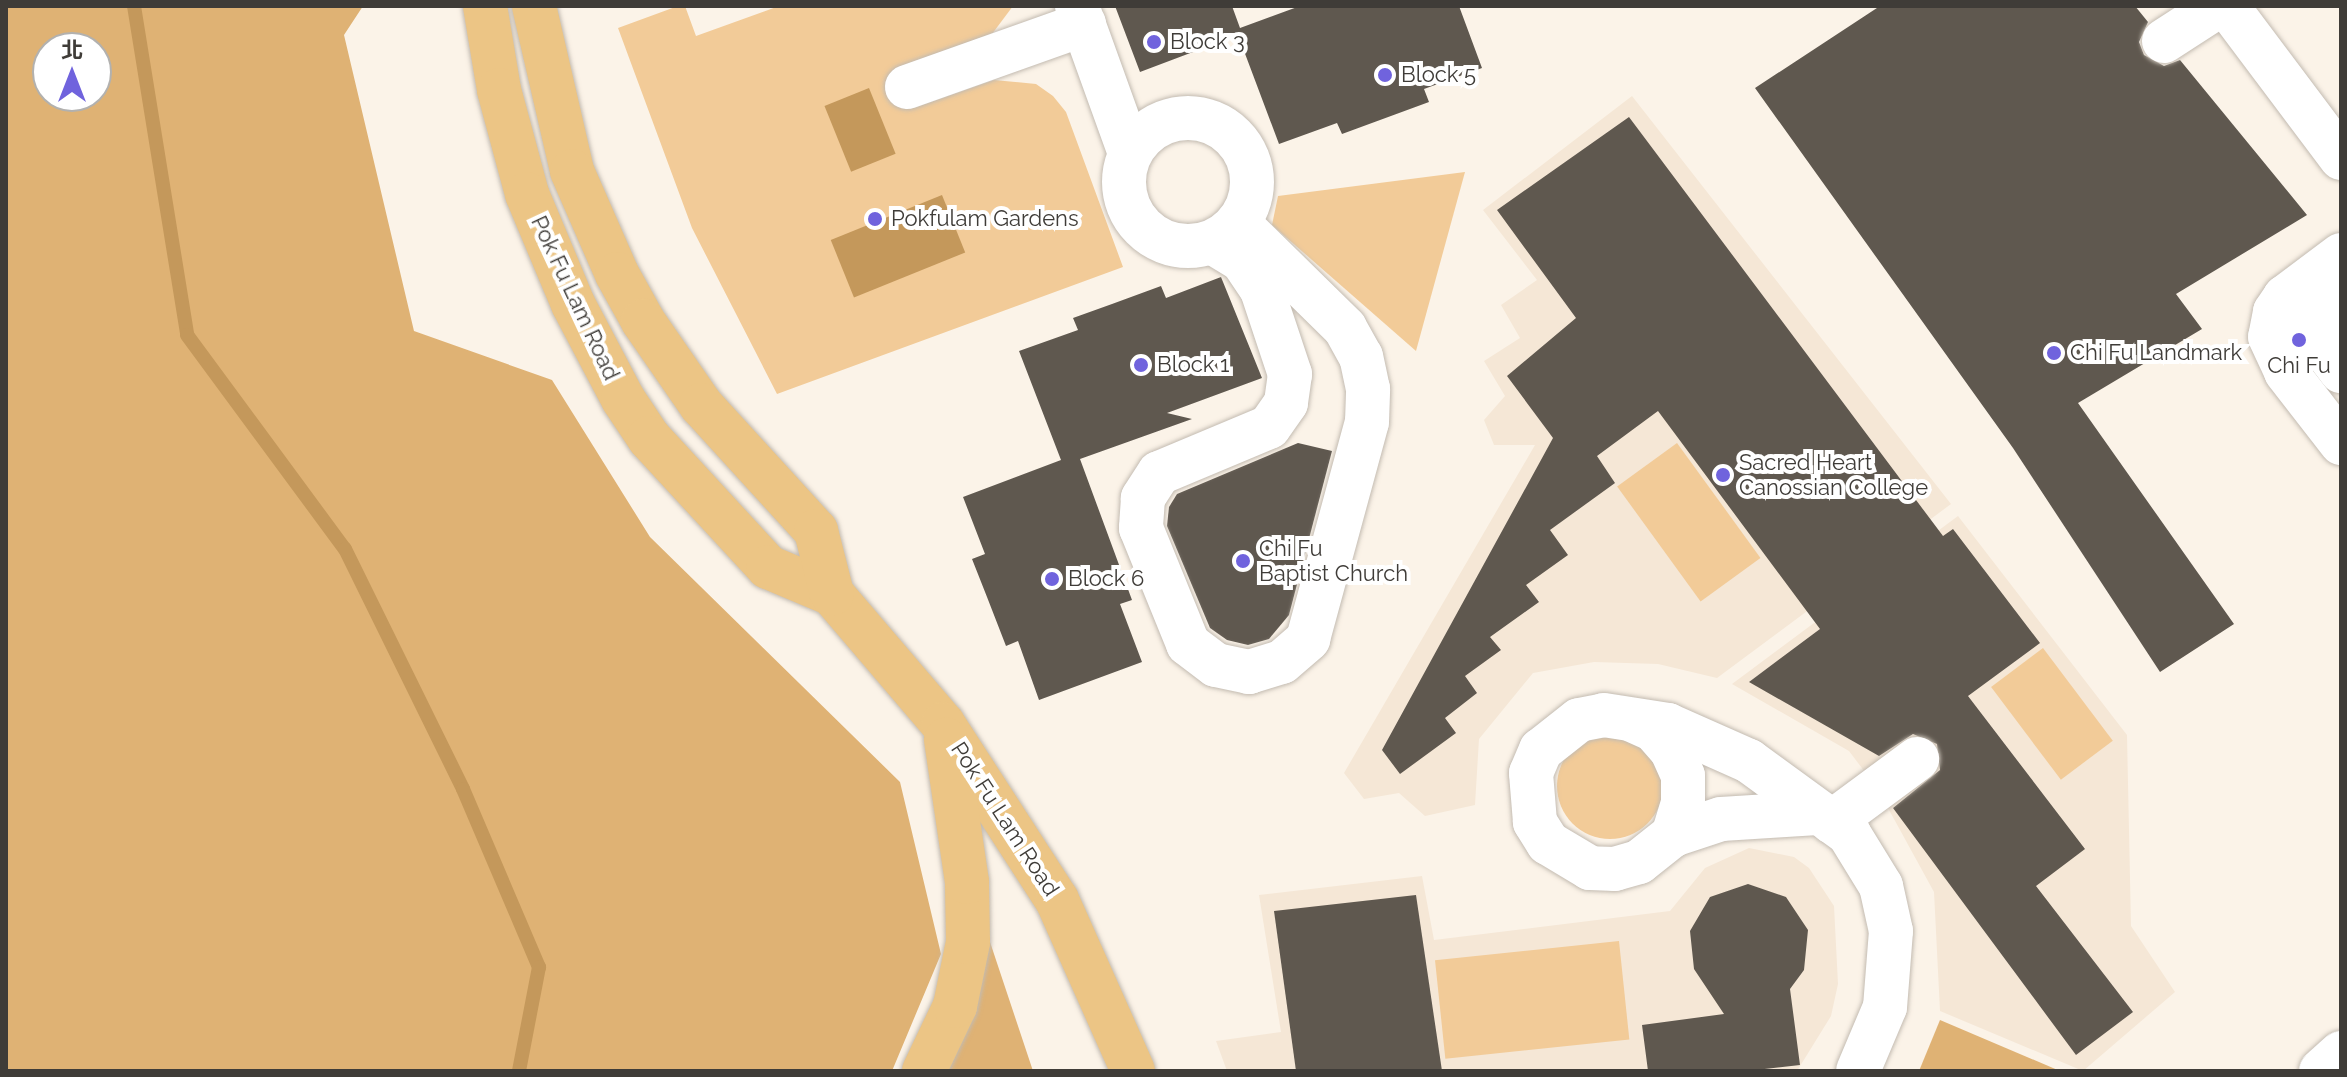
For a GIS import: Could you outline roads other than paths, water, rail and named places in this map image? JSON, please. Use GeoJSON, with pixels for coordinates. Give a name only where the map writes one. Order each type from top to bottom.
{"type":"FeatureCollection","features":[{"type":"Feature","properties":{"kind":"main road","name":"Pok Fu Lam Road"},"geometry":{"type":"LineString","coordinates":[[485,6],[499,90],[527,194],[573,304],[623,399],[649,438],[768,567],[832,594]]}},
{"type":"Feature","properties":{"kind":"main road","name":"Pok Fu Lam Road"},"geometry":{"type":"LineString","coordinates":[[534,6],[572,171],[617,274],[643,321],[701,405],[816,531],[832,594],[943,724],[1057,900],[1133,1071]]}},
{"type":"Feature","properties":{"kind":"main road"},"geometry":{"type":"LineString","coordinates":[[924,1071],[955,1006],[968,942],[967,882],[943,724]]}},
{"type":"Feature","properties":{"kind":"street"},"geometry":{"type":"LineString","coordinates":[[2164,41],[2218,6]]}},
{"type":"Feature","properties":{"kind":"street"},"geometry":{"type":"LineString","coordinates":[[2227,6],[2341,158]]}},
{"type":"Feature","properties":{"kind":"street"},"geometry":{"type":"LineString","coordinates":[[907,87],[1081,15],[1130,153],[1124,196],[1148,234],[1168,244],[1225,232],[1248,204],[1251,173],[1239,143],[1223,129],[1204,120],[1161,123],[1143,135],[1130,153]]}},
{"type":"Feature","properties":{"kind":"street"},"geometry":{"type":"LineString","coordinates":[[1225,232],[1345,328],[1361,357],[1368,389],[1367,422],[1308,639],[1282,662],[1249,672],[1216,665],[1188,644],[1141,528],[1143,498],[1159,473],[1269,427],[1286,403],[1290,374],[1262,290],[1225,232]]}},
{"type":"Feature","properties":{"kind":"street"},"geometry":{"type":"LineString","coordinates":[[2313,276],[2341,312]]}},
{"type":"Feature","properties":{"kind":"street"},"geometry":{"type":"LineString","coordinates":[[2313,276],[2341,371]]}},
{"type":"Feature","properties":{"kind":"street"},"geometry":{"type":"LineString","coordinates":[[2313,276],[2271,324],[2273,349],[2341,443]]}},
{"type":"Feature","properties":{"kind":"street"},"geometry":{"type":"LineString","coordinates":[[1858,1071],[1885,1007],[1891,931],[1881,886],[1866,857],[1825,817],[1780,781],[1715,743],[1668,725],[1604,715],[1579,720],[1550,741],[1531,773],[1535,822],[1548,843],[1590,868],[1615,869],[1639,862],[1673,835],[1721,819],[1825,817],[1917,759]]}},
{"type":"Feature","properties":{"kind":"street"},"geometry":{"type":"LineString","coordinates":[[1630,719],[1654,730],[1672,751],[1683,776],[1683,803],[1673,835]]}},
{"type":"Feature","properties":{"kind":"street"},"geometry":{"type":"LineString","coordinates":[[2321,1071],[2341,1053]]}},
{"type":"Feature","properties":{"kind":"waterway"},"geometry":{"type":"LineString","coordinates":[[134,6],[187,335],[345,549],[463,789],[539,967],[519,1071]]}},
{"type":"Feature","properties":{"kind":"place","name":"Block 3"},"geometry":{"type":"Point","coordinates":[1154,42]}},
{"type":"Feature","properties":{"kind":"place","name":"Block 5"},"geometry":{"type":"Point","coordinates":[1385,75]}},
{"type":"Feature","properties":{"kind":"place","name":"Pokfulam Gardens"},"geometry":{"type":"Point","coordinates":[875,219]}},
{"type":"Feature","properties":{"kind":"place","name":"Chi Fu"},"geometry":{"type":"Point","coordinates":[2299,340]}},
{"type":"Feature","properties":{"kind":"place","name":"Chi Fu Landmark"},"geometry":{"type":"Point","coordinates":[2054,353]}},
{"type":"Feature","properties":{"kind":"place","name":"Block 1"},"geometry":{"type":"Point","coordinates":[1141,365]}},
{"type":"Feature","properties":{"kind":"place","name":"Sacred Heart Canossian College"},"geometry":{"type":"Point","coordinates":[1723,475]}},
{"type":"Feature","properties":{"kind":"place","name":"Chi Fu Baptist Church"},"geometry":{"type":"Point","coordinates":[1243,561]}},
{"type":"Feature","properties":{"kind":"place","name":"Block 6"},"geometry":{"type":"Point","coordinates":[1052,579]}}]}
